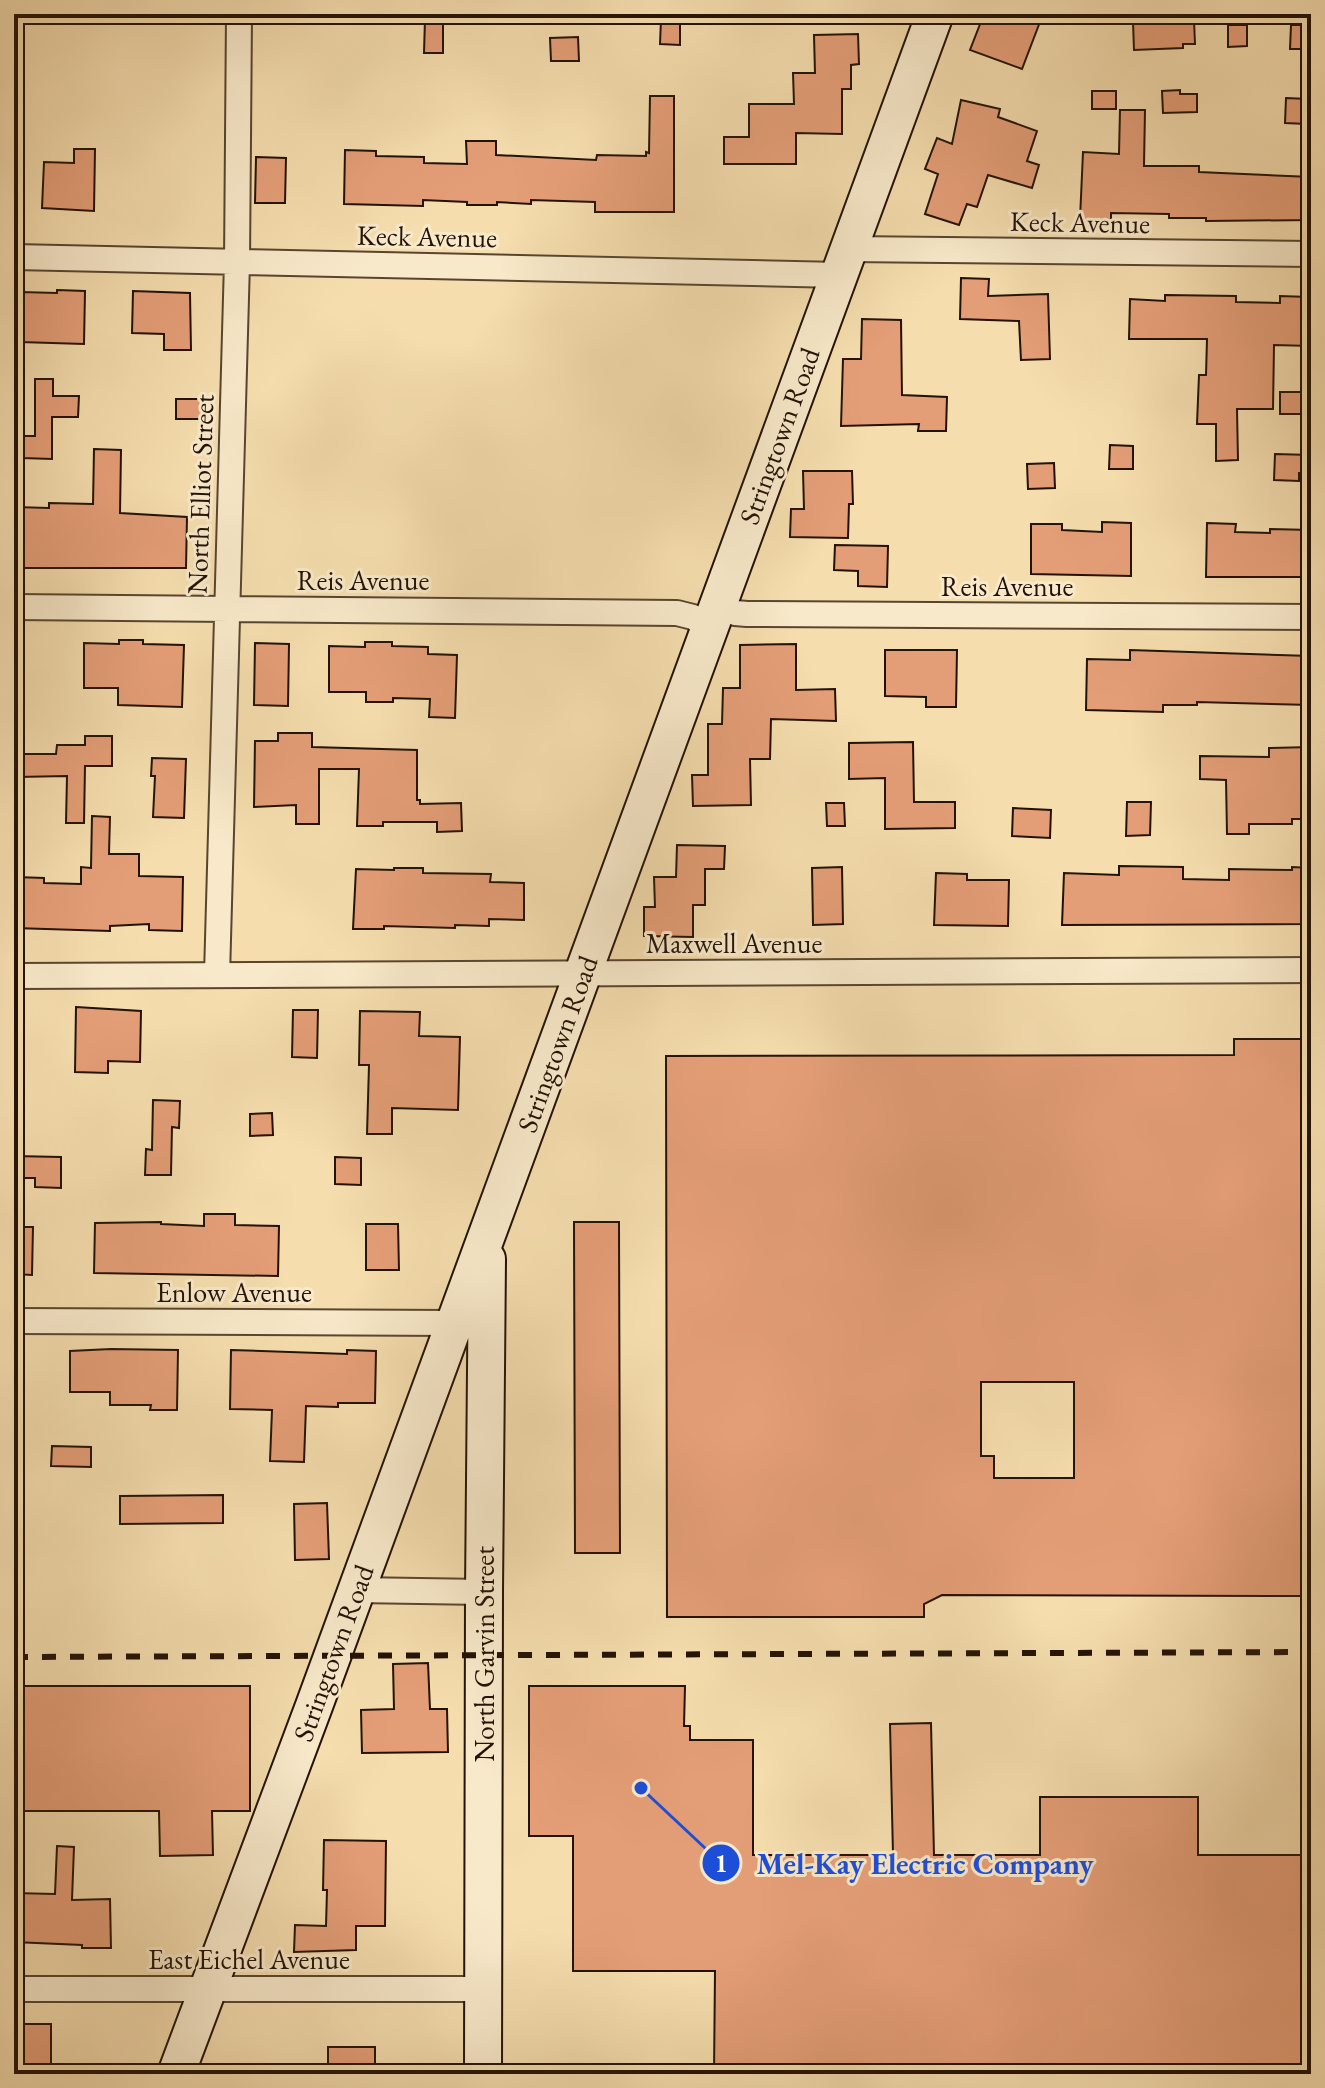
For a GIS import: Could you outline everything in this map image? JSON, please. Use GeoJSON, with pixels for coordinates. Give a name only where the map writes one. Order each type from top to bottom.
{"type":"FeatureCollection","features":[{"type":"Feature","properties":{"kind":"main road","name":"Stringtown Road"},"geometry":{"type":"LineString","coordinates":[[176,2074],[935,14]]}},
{"type":"Feature","properties":{"kind":"main road","name":"North Garvin Street"},"geometry":{"type":"LineString","coordinates":[[483,2074],[488,1233]]}},
{"type":"Feature","properties":{"kind":"street","name":"North Elliot Street"},"geometry":{"type":"LineString","coordinates":[[217,975],[237,262],[239,14]]}},
{"type":"Feature","properties":{"kind":"street","name":"Keck Avenue"},"geometry":{"type":"LineString","coordinates":[[14,257],[237,262],[844,262],[1311,254]]}},
{"type":"Feature","properties":{"kind":"street","name":"Reis Avenue"},"geometry":{"type":"LineString","coordinates":[[723,589],[723,607],[747,614],[1311,617]]}},
{"type":"Feature","properties":{"kind":"street","name":"Reis Avenue"},"geometry":{"type":"LineString","coordinates":[[14,607],[677,613],[693,617],[708,627]]}},
{"type":"Feature","properties":{"kind":"street","name":"Maxwell Avenue"},"geometry":{"type":"LineString","coordinates":[[14,976],[1311,970]]}},
{"type":"Feature","properties":{"kind":"street","name":"Enlow Avenue"},"geometry":{"type":"LineString","coordinates":[[14,1321],[453,1323]]}},
{"type":"Feature","properties":{"kind":"street"},"geometry":{"type":"LineString","coordinates":[[355,1590],[484,1592]]}},
{"type":"Feature","properties":{"kind":"street","name":"East Eichel Avenue"},"geometry":{"type":"LineString","coordinates":[[14,1989],[484,1989]]}},
{"type":"Feature","properties":{"kind":"building"},"geometry":{"type":"Polygon","coordinates":[[[984,14],[1043,14],[1022,69],[970,50],[984,14]]]}},
{"type":"Feature","properties":{"kind":"building"},"geometry":{"type":"Polygon","coordinates":[[[425,19],[443,20],[443,53],[424,53],[425,19]]]}},
{"type":"Feature","properties":{"kind":"building"},"geometry":{"type":"Polygon","coordinates":[[[661,19],[680,19],[680,45],[660,44],[661,19]]]}},
{"type":"Feature","properties":{"kind":"building"},"geometry":{"type":"Polygon","coordinates":[[[1194,20],[1195,44],[1183,44],[1183,48],[1134,50],[1133,22],[1194,20]]]}},
{"type":"Feature","properties":{"kind":"building"},"geometry":{"type":"Polygon","coordinates":[[[1228,25],[1247,25],[1247,46],[1228,47],[1228,25]]]}},
{"type":"Feature","properties":{"kind":"building"},"geometry":{"type":"Polygon","coordinates":[[[1291,25],[1309,25],[1309,49],[1290,49],[1291,25]]]}},
{"type":"Feature","properties":{"kind":"building"},"geometry":{"type":"Polygon","coordinates":[[[858,34],[859,64],[851,65],[851,89],[842,89],[842,134],[796,133],[796,164],[724,164],[724,137],[749,137],[749,104],[794,104],[793,73],[815,73],[814,35],[858,34]]]}},
{"type":"Feature","properties":{"kind":"building"},"geometry":{"type":"Polygon","coordinates":[[[578,37],[579,61],[551,61],[550,38],[578,37]]]}},
{"type":"Feature","properties":{"kind":"building"},"geometry":{"type":"Polygon","coordinates":[[[1180,90],[1180,94],[1197,94],[1197,112],[1163,113],[1162,91],[1180,90]]]}},
{"type":"Feature","properties":{"kind":"building"},"geometry":{"type":"Polygon","coordinates":[[[1092,91],[1116,91],[1116,109],[1092,109],[1092,91]]]}},
{"type":"Feature","properties":{"kind":"building"},"geometry":{"type":"Polygon","coordinates":[[[650,96],[674,96],[674,212],[595,212],[595,202],[531,200],[531,204],[497,202],[497,205],[423,200],[423,206],[344,204],[345,150],[376,151],[376,156],[424,157],[424,163],[467,164],[466,141],[496,141],[496,155],[596,160],[597,155],[646,156],[646,152],[649,153],[650,96]]]}},
{"type":"Feature","properties":{"kind":"building"},"geometry":{"type":"Polygon","coordinates":[[[1286,98],[1308,99],[1307,124],[1285,123],[1286,98]]]}},
{"type":"Feature","properties":{"kind":"building"},"geometry":{"type":"Polygon","coordinates":[[[961,100],[1000,109],[998,117],[1037,131],[1027,161],[1039,165],[1032,188],[988,175],[977,207],[967,204],[959,225],[925,214],[938,174],[925,169],[937,138],[952,144],[961,100]]]}},
{"type":"Feature","properties":{"kind":"building"},"geometry":{"type":"Polygon","coordinates":[[[1120,110],[1145,110],[1144,166],[1199,166],[1199,172],[1311,177],[1311,220],[1206,221],[1206,218],[1169,218],[1169,214],[1111,213],[1111,221],[1080,219],[1083,152],[1119,154],[1120,110]]]}},
{"type":"Feature","properties":{"kind":"building"},"geometry":{"type":"Polygon","coordinates":[[[74,149],[95,149],[94,211],[42,208],[44,162],[74,163],[74,149]]]}},
{"type":"Feature","properties":{"kind":"building"},"geometry":{"type":"Polygon","coordinates":[[[256,157],[286,158],[285,203],[255,203],[256,157]]]}},
{"type":"Feature","properties":{"kind":"building"},"geometry":{"type":"Polygon","coordinates":[[[961,278],[989,279],[988,296],[1048,294],[1050,359],[1021,360],[1019,321],[960,319],[961,278]]]}},
{"type":"Feature","properties":{"kind":"building"},"geometry":{"type":"Polygon","coordinates":[[[57,290],[85,291],[84,344],[20,342],[21,292],[57,293],[57,290]]]}},
{"type":"Feature","properties":{"kind":"building"},"geometry":{"type":"Polygon","coordinates":[[[133,291],[190,293],[191,350],[164,350],[164,334],[132,333],[133,291]]]}},
{"type":"Feature","properties":{"kind":"building"},"geometry":{"type":"Polygon","coordinates":[[[1165,295],[1236,296],[1236,302],[1280,303],[1280,296],[1309,297],[1311,346],[1274,345],[1273,409],[1237,409],[1238,460],[1216,461],[1216,424],[1197,424],[1199,375],[1206,375],[1207,339],[1129,339],[1130,299],[1165,301],[1165,295]]]}},
{"type":"Feature","properties":{"kind":"building"},"geometry":{"type":"Polygon","coordinates":[[[862,319],[901,320],[902,395],[947,397],[946,431],[918,431],[919,424],[841,426],[843,359],[861,359],[862,319]]]}},
{"type":"Feature","properties":{"kind":"building"},"geometry":{"type":"Polygon","coordinates":[[[35,379],[53,379],[53,396],[79,396],[78,417],[52,417],[52,459],[22,458],[22,436],[35,436],[35,379]]]}},
{"type":"Feature","properties":{"kind":"building"},"geometry":{"type":"Polygon","coordinates":[[[1280,392],[1302,392],[1302,414],[1280,414],[1280,392]]]}},
{"type":"Feature","properties":{"kind":"building"},"geometry":{"type":"Polygon","coordinates":[[[176,399],[201,399],[201,419],[176,419],[176,399]]]}},
{"type":"Feature","properties":{"kind":"building"},"geometry":{"type":"Polygon","coordinates":[[[1110,445],[1133,446],[1133,469],[1109,469],[1110,445]]]}},
{"type":"Feature","properties":{"kind":"building"},"geometry":{"type":"Polygon","coordinates":[[[94,449],[121,450],[120,513],[187,517],[186,568],[14,568],[15,507],[49,508],[49,503],[93,504],[94,449]]]}},
{"type":"Feature","properties":{"kind":"building"},"geometry":{"type":"Polygon","coordinates":[[[1275,454],[1311,455],[1311,473],[1299,473],[1299,481],[1274,480],[1275,454]]]}},
{"type":"Feature","properties":{"kind":"building"},"geometry":{"type":"Polygon","coordinates":[[[1054,463],[1055,488],[1028,489],[1027,464],[1054,463]]]}},
{"type":"Feature","properties":{"kind":"building"},"geometry":{"type":"Polygon","coordinates":[[[803,471],[852,471],[853,504],[849,504],[848,538],[790,537],[791,509],[804,509],[803,471]]]}},
{"type":"Feature","properties":{"kind":"building"},"geometry":{"type":"Polygon","coordinates":[[[1102,522],[1131,523],[1131,576],[1031,574],[1031,524],[1062,524],[1062,530],[1102,532],[1102,522]]]}},
{"type":"Feature","properties":{"kind":"building"},"geometry":{"type":"Polygon","coordinates":[[[1207,523],[1236,524],[1235,532],[1311,530],[1311,577],[1206,577],[1207,523]]]}},
{"type":"Feature","properties":{"kind":"building"},"geometry":{"type":"Polygon","coordinates":[[[835,545],[888,546],[887,587],[858,586],[858,571],[834,570],[835,545]]]}},
{"type":"Feature","properties":{"kind":"building"},"geometry":{"type":"Polygon","coordinates":[[[119,640],[184,645],[182,707],[118,705],[118,688],[84,688],[84,643],[119,644],[119,640]]]}},
{"type":"Feature","properties":{"kind":"building"},"geometry":{"type":"Polygon","coordinates":[[[365,642],[428,647],[428,654],[457,655],[455,718],[429,717],[430,699],[393,698],[393,702],[366,702],[366,692],[329,692],[329,646],[365,647],[365,642]]]}},
{"type":"Feature","properties":{"kind":"building"},"geometry":{"type":"Polygon","coordinates":[[[255,643],[289,644],[288,706],[254,705],[255,643]]]}},
{"type":"Feature","properties":{"kind":"building"},"geometry":{"type":"Polygon","coordinates":[[[796,644],[796,690],[835,689],[836,721],[771,719],[770,759],[750,759],[751,805],[693,806],[692,775],[708,775],[708,724],[722,724],[723,688],[740,688],[740,645],[796,644]]]}},
{"type":"Feature","properties":{"kind":"building"},"geometry":{"type":"Polygon","coordinates":[[[885,650],[957,650],[956,707],[926,707],[926,697],[885,696],[885,650]]]}},
{"type":"Feature","properties":{"kind":"building"},"geometry":{"type":"Polygon","coordinates":[[[1130,650],[1311,656],[1311,705],[1197,702],[1197,705],[1163,705],[1163,712],[1086,710],[1087,659],[1130,660],[1130,650]]]}},
{"type":"Feature","properties":{"kind":"building"},"geometry":{"type":"Polygon","coordinates":[[[278,733],[312,733],[312,747],[417,750],[417,800],[420,804],[461,803],[462,831],[437,832],[437,822],[383,822],[383,826],[357,826],[359,769],[319,769],[319,824],[296,824],[296,805],[254,807],[255,741],[278,741],[278,733]]]}},
{"type":"Feature","properties":{"kind":"building"},"geometry":{"type":"Polygon","coordinates":[[[85,736],[112,736],[112,766],[85,766],[84,823],[66,823],[67,776],[17,777],[17,754],[56,754],[57,745],[85,745],[85,736]]]}},
{"type":"Feature","properties":{"kind":"building"},"geometry":{"type":"Polygon","coordinates":[[[913,742],[914,802],[955,802],[955,828],[885,829],[885,778],[849,779],[849,743],[913,742]]]}},
{"type":"Feature","properties":{"kind":"building"},"geometry":{"type":"Polygon","coordinates":[[[1311,747],[1311,819],[1292,819],[1292,824],[1249,824],[1249,834],[1227,834],[1226,780],[1200,779],[1200,756],[1269,757],[1269,748],[1311,747]]]}},
{"type":"Feature","properties":{"kind":"building"},"geometry":{"type":"Polygon","coordinates":[[[152,758],[186,759],[184,818],[153,817],[155,776],[151,776],[152,758]]]}},
{"type":"Feature","properties":{"kind":"building"},"geometry":{"type":"Polygon","coordinates":[[[1127,802],[1151,802],[1150,835],[1126,836],[1127,802]]]}},
{"type":"Feature","properties":{"kind":"building"},"geometry":{"type":"Polygon","coordinates":[[[826,803],[844,803],[845,826],[827,826],[826,803]]]}},
{"type":"Feature","properties":{"kind":"building"},"geometry":{"type":"Polygon","coordinates":[[[1013,808],[1051,810],[1050,838],[1012,836],[1013,808]]]}},
{"type":"Feature","properties":{"kind":"building"},"geometry":{"type":"Polygon","coordinates":[[[92,816],[110,817],[109,854],[139,854],[139,876],[183,877],[182,931],[149,930],[149,924],[110,926],[110,931],[14,928],[16,877],[44,878],[44,883],[81,884],[81,867],[91,868],[92,816]]]}},
{"type":"Feature","properties":{"kind":"building"},"geometry":{"type":"Polygon","coordinates":[[[677,845],[725,846],[724,869],[705,869],[705,905],[693,905],[693,937],[644,936],[644,907],[655,907],[654,877],[676,877],[677,845]]]}},
{"type":"Feature","properties":{"kind":"building"},"geometry":{"type":"Polygon","coordinates":[[[1119,866],[1183,867],[1183,879],[1229,880],[1229,869],[1311,868],[1311,924],[1062,925],[1064,873],[1119,875],[1119,866]]]}},
{"type":"Feature","properties":{"kind":"building"},"geometry":{"type":"Polygon","coordinates":[[[842,867],[843,924],[813,925],[812,868],[842,867]]]}},
{"type":"Feature","properties":{"kind":"building"},"geometry":{"type":"Polygon","coordinates":[[[423,868],[423,873],[491,874],[490,882],[524,883],[524,920],[489,919],[489,926],[455,925],[455,928],[384,926],[384,929],[353,929],[356,869],[423,868]]]}},
{"type":"Feature","properties":{"kind":"building"},"geometry":{"type":"Polygon","coordinates":[[[936,873],[967,874],[967,880],[1009,880],[1008,926],[934,925],[936,873]]]}},
{"type":"Feature","properties":{"kind":"building"},"geometry":{"type":"Polygon","coordinates":[[[76,1007],[141,1011],[140,1062],[108,1061],[108,1073],[75,1072],[76,1007]]]}},
{"type":"Feature","properties":{"kind":"building"},"geometry":{"type":"Polygon","coordinates":[[[293,1010],[318,1010],[317,1058],[292,1057],[293,1010]]]}},
{"type":"Feature","properties":{"kind":"building"},"geometry":{"type":"Polygon","coordinates":[[[360,1011],[420,1012],[419,1036],[460,1037],[458,1110],[392,1108],[392,1134],[367,1134],[369,1065],[359,1065],[360,1011]]]}},
{"type":"Feature","properties":{"kind":"building"},"geometry":{"type":"Polygon","coordinates":[[[1234,1039],[1311,1039],[1311,1596],[942,1595],[924,1604],[924,1617],[667,1617],[666,1056],[1234,1055],[1234,1039]],[[981,1382],[981,1456],[994,1456],[994,1478],[1074,1478],[1074,1382],[981,1382]]]}},
{"type":"Feature","properties":{"kind":"building"},"geometry":{"type":"Polygon","coordinates":[[[153,1100],[180,1101],[179,1128],[172,1127],[171,1175],[145,1175],[146,1149],[152,1150],[153,1100]]]}},
{"type":"Feature","properties":{"kind":"building"},"geometry":{"type":"Polygon","coordinates":[[[272,1113],[273,1135],[250,1136],[250,1114],[272,1113]]]}},
{"type":"Feature","properties":{"kind":"building"},"geometry":{"type":"Polygon","coordinates":[[[14,1156],[61,1157],[61,1188],[35,1187],[35,1178],[14,1178],[14,1156]]]}},
{"type":"Feature","properties":{"kind":"building"},"geometry":{"type":"Polygon","coordinates":[[[335,1157],[361,1158],[361,1185],[335,1184],[335,1157]]]}},
{"type":"Feature","properties":{"kind":"building"},"geometry":{"type":"Polygon","coordinates":[[[204,1214],[235,1214],[235,1225],[279,1226],[278,1276],[94,1273],[95,1223],[161,1222],[204,1226],[204,1214]]]}},
{"type":"Feature","properties":{"kind":"building"},"geometry":{"type":"Polygon","coordinates":[[[574,1222],[619,1222],[620,1553],[575,1553],[574,1222]]]}},
{"type":"Feature","properties":{"kind":"building"},"geometry":{"type":"Polygon","coordinates":[[[366,1224],[398,1224],[399,1270],[366,1270],[366,1224]]]}},
{"type":"Feature","properties":{"kind":"building"},"geometry":{"type":"Polygon","coordinates":[[[14,1227],[33,1227],[32,1275],[14,1274],[14,1227]]]}},
{"type":"Feature","properties":{"kind":"building"},"geometry":{"type":"Polygon","coordinates":[[[178,1350],[177,1410],[150,1410],[151,1405],[110,1405],[110,1392],[70,1392],[70,1351],[178,1350]]]}},
{"type":"Feature","properties":{"kind":"building"},"geometry":{"type":"Polygon","coordinates":[[[231,1350],[347,1354],[347,1350],[376,1351],[375,1403],[306,1406],[304,1462],[270,1461],[272,1410],[230,1409],[231,1350]]]}},
{"type":"Feature","properties":{"kind":"building"},"geometry":{"type":"Polygon","coordinates":[[[52,1446],[91,1447],[91,1467],[51,1466],[52,1446]]]}},
{"type":"Feature","properties":{"kind":"building"},"geometry":{"type":"Polygon","coordinates":[[[223,1495],[223,1523],[120,1524],[120,1496],[223,1495]]]}},
{"type":"Feature","properties":{"kind":"building"},"geometry":{"type":"Polygon","coordinates":[[[327,1503],[329,1559],[295,1560],[294,1504],[327,1503]]]}},
{"type":"Feature","properties":{"kind":"building"},"geometry":{"type":"Polygon","coordinates":[[[428,1663],[430,1709],[447,1709],[448,1752],[362,1753],[361,1710],[394,1709],[393,1664],[428,1663]]]}},
{"type":"Feature","properties":{"kind":"building"},"geometry":{"type":"Polygon","coordinates":[[[14,1686],[250,1686],[250,1811],[212,1811],[213,1855],[160,1856],[159,1811],[14,1811],[14,1686]]]}},
{"type":"Feature","properties":{"kind":"building"},"geometry":{"type":"Polygon","coordinates":[[[529,1686],[685,1686],[684,1726],[690,1726],[690,1740],[753,1740],[753,1855],[893,1855],[890,1724],[931,1723],[934,1855],[1040,1855],[1040,1797],[1198,1797],[1198,1855],[1311,1855],[1311,2074],[714,2074],[715,1971],[573,1971],[573,1836],[529,1836],[529,1686]]]}},
{"type":"Feature","properties":{"kind":"building"},"geometry":{"type":"Polygon","coordinates":[[[324,1840],[386,1841],[385,1926],[356,1926],[356,1950],[294,1952],[295,1925],[326,1926],[324,1840]]]}},
{"type":"Feature","properties":{"kind":"building"},"geometry":{"type":"Polygon","coordinates":[[[57,1846],[74,1847],[72,1900],[110,1899],[111,1948],[14,1942],[14,1893],[55,1894],[57,1846]]]}},
{"type":"Feature","properties":{"kind":"building"},"geometry":{"type":"Polygon","coordinates":[[[24,2024],[51,2024],[51,2074],[23,2074],[24,2024]]]}},
{"type":"Feature","properties":{"kind":"building"},"geometry":{"type":"Polygon","coordinates":[[[328,2047],[375,2047],[375,2074],[328,2074],[328,2047]]]}},
{"type":"Feature","properties":{"kind":"railway"},"geometry":{"type":"LineString","coordinates":[[14,1657],[1311,1652]]}},
{"type":"Feature","properties":{"kind":"place","name":"Mel-Kay Electric Company"},"geometry":{"type":"Point","coordinates":[641,1788]}}]}
